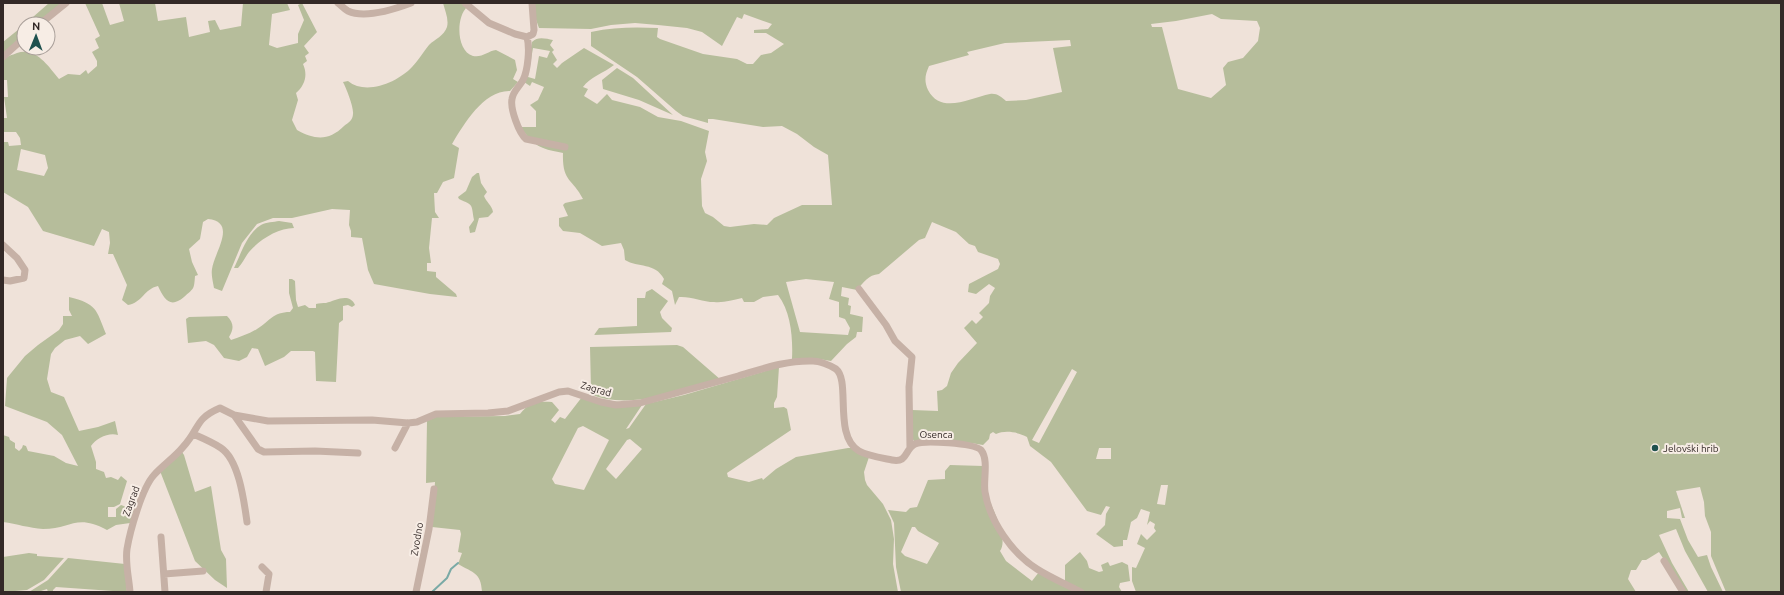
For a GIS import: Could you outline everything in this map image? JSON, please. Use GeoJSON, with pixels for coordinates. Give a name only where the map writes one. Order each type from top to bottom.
{"type":"FeatureCollection","features":[{"type":"Feature","properties":{"kind":"street"},"geometry":{"type":"LineString","coordinates":[[50,16],[66,3]]}},
{"type":"Feature","properties":{"kind":"street"},"geometry":{"type":"LineString","coordinates":[[338,3],[348,11],[365,13],[393,10],[411,3]]}},
{"type":"Feature","properties":{"kind":"street"},"geometry":{"type":"LineString","coordinates":[[465,3],[489,23],[515,34],[527,37],[532,34],[534,30],[532,3]]}},
{"type":"Feature","properties":{"kind":"street"},"geometry":{"type":"LineString","coordinates":[[527,37],[530,46],[524,79],[512,98],[513,110],[518,127],[526,139],[565,147]]}},
{"type":"Feature","properties":{"kind":"street"},"geometry":{"type":"LineString","coordinates":[[3,57],[16,45]]}},
{"type":"Feature","properties":{"kind":"street"},"geometry":{"type":"LineString","coordinates":[[3,245],[17,258],[25,270],[24,278],[10,281],[3,280]]}},
{"type":"Feature","properties":{"kind":"street"},"geometry":{"type":"LineString","coordinates":[[859,289],[886,325],[894,341],[912,357],[909,387],[910,448]]}},
{"type":"Feature","properties":{"kind":"street","name":"Osenca"},"geometry":{"type":"LineString","coordinates":[[779,365],[814,361],[836,369],[841,375],[844,384],[842,411],[849,438],[853,446],[860,451],[894,460],[900,460],[905,457],[910,448],[915,444],[922,442],[975,446],[980,450],[984,457],[985,491],[988,505],[997,525],[1008,542],[1037,570],[1081,592]]}},
{"type":"Feature","properties":{"kind":"street","name":"Zagrad"},"geometry":{"type":"LineString","coordinates":[[130,592],[127,550],[133,525],[147,486],[154,475],[184,447],[193,434],[199,421],[205,415],[220,408],[234,415],[268,421],[372,420],[408,423],[418,422],[436,414],[508,411],[559,392],[568,391],[601,402],[616,405],[640,402],[779,365]]}},
{"type":"Feature","properties":{"kind":"street"},"geometry":{"type":"LineString","coordinates":[[234,415],[258,449],[264,452],[315,451],[358,453]]}},
{"type":"Feature","properties":{"kind":"street"},"geometry":{"type":"LineString","coordinates":[[395,448],[408,423]]}},
{"type":"Feature","properties":{"kind":"street"},"geometry":{"type":"LineString","coordinates":[[193,434],[221,448],[230,458],[241,486],[247,522]]}},
{"type":"Feature","properties":{"kind":"street","name":"Zvodno"},"geometry":{"type":"LineString","coordinates":[[416,592],[429,529],[434,489]]}},
{"type":"Feature","properties":{"kind":"street"},"geometry":{"type":"LineString","coordinates":[[161,537],[165,592]]}},
{"type":"Feature","properties":{"kind":"street"},"geometry":{"type":"LineString","coordinates":[[1664,561],[1683,592]]}},
{"type":"Feature","properties":{"kind":"street"},"geometry":{"type":"LineString","coordinates":[[262,567],[269,574],[266,592]]}},
{"type":"Feature","properties":{"kind":"street"},"geometry":{"type":"LineString","coordinates":[[164,574],[203,571]]}},
{"type":"Feature","properties":{"kind":"green space"},"geometry":{"type":"Polygon","coordinates":[[[49,3],[63,3],[48,16],[34,16],[49,3]]]}},
{"type":"Feature","properties":{"kind":"green space"},"geometry":{"type":"Polygon","coordinates":[[[85,3],[102,3],[110,25],[124,21],[119,3],[155,3],[158,21],[186,17],[189,37],[210,32],[208,21],[215,20],[220,30],[241,26],[243,3],[287,3],[290,10],[272,14],[269,45],[277,48],[298,43],[298,34],[304,20],[298,5],[302,3],[317,32],[304,46],[309,53],[305,56],[307,61],[303,64],[305,68],[305,80],[302,87],[296,93],[298,100],[292,120],[297,130],[310,136],[322,137],[338,131],[352,118],[352,107],[343,82],[348,81],[355,85],[372,87],[382,85],[399,78],[417,62],[429,45],[446,30],[448,21],[443,3],[462,3],[467,7],[463,12],[460,26],[463,48],[467,53],[473,56],[479,56],[496,50],[515,60],[517,70],[513,79],[518,82],[510,91],[501,92],[483,102],[462,127],[452,144],[459,148],[454,178],[443,182],[437,193],[434,193],[435,212],[439,218],[432,218],[429,248],[431,263],[427,263],[427,271],[436,272],[436,277],[456,294],[457,297],[430,294],[374,284],[368,270],[362,238],[351,237],[349,225],[350,210],[332,209],[292,218],[273,218],[257,224],[242,243],[222,291],[214,288],[212,271],[222,239],[222,226],[217,221],[208,219],[203,222],[200,239],[189,249],[192,262],[198,275],[195,276],[192,290],[179,301],[171,302],[165,298],[158,286],[149,290],[137,302],[128,305],[122,300],[127,285],[113,254],[108,254],[110,243],[109,232],[102,229],[94,246],[43,231],[28,207],[3,192],[3,142],[8,142],[9,146],[21,145],[20,138],[16,132],[3,132],[3,118],[7,118],[4,97],[8,97],[7,80],[3,80],[3,60],[16,53],[16,56],[37,56],[46,63],[59,79],[68,74],[80,75],[86,70],[88,74],[97,66],[97,61],[92,52],[99,48],[95,39],[100,36],[85,3]],[[21,149],[17,170],[44,176],[48,168],[45,155],[21,149]]]}},
{"type":"Feature","properties":{"kind":"green space"},"geometry":{"type":"Polygon","coordinates":[[[534,3],[1781,3],[1781,592],[1726,592],[1711,556],[1711,532],[1705,516],[1704,502],[1700,487],[1676,491],[1685,518],[1682,518],[1680,508],[1667,511],[1667,518],[1680,519],[1688,540],[1698,557],[1707,555],[1723,592],[1708,592],[1685,551],[1676,529],[1659,535],[1672,563],[1689,592],[1685,592],[1659,552],[1646,560],[1642,560],[1636,570],[1631,570],[1628,579],[1636,592],[1136,592],[1132,581],[1132,567],[1136,568],[1145,548],[1137,544],[1141,534],[1147,540],[1156,531],[1154,528],[1155,524],[1150,521],[1147,525],[1150,512],[1141,509],[1137,518],[1131,522],[1127,540],[1123,540],[1123,546],[1114,547],[1096,534],[1105,525],[1106,514],[1110,507],[1106,506],[1101,515],[1087,511],[1051,462],[1030,446],[1027,437],[1012,432],[996,434],[993,432],[983,445],[971,443],[914,441],[912,438],[912,410],[938,411],[937,391],[942,390],[947,386],[951,373],[958,363],[977,343],[964,328],[972,320],[976,324],[983,317],[979,313],[989,303],[990,296],[995,288],[989,284],[976,294],[968,292],[969,284],[998,269],[1000,264],[998,259],[978,252],[975,246],[969,244],[956,232],[932,222],[925,238],[919,240],[879,274],[869,277],[857,290],[842,287],[841,296],[849,298],[848,305],[851,306],[850,314],[863,317],[862,332],[857,332],[856,337],[831,361],[813,358],[792,359],[790,326],[786,309],[778,295],[763,297],[754,302],[744,302],[742,298],[718,302],[679,297],[675,305],[672,291],[662,284],[664,279],[660,274],[651,268],[625,260],[624,250],[621,243],[602,246],[580,233],[563,231],[559,226],[559,218],[568,216],[563,205],[565,203],[583,199],[566,175],[563,162],[563,153],[538,146],[520,127],[536,127],[536,111],[530,105],[538,100],[544,87],[532,82],[530,86],[524,82],[532,42],[539,38],[553,40],[550,45],[554,50],[552,52],[557,60],[553,64],[557,68],[584,48],[614,65],[589,80],[583,87],[588,89],[584,96],[597,104],[607,94],[612,100],[640,107],[658,117],[681,121],[709,131],[705,152],[707,161],[701,179],[702,206],[705,213],[713,217],[724,226],[730,227],[754,224],[767,225],[774,218],[802,205],[832,205],[828,155],[814,147],[797,134],[782,126],[763,127],[713,119],[708,119],[708,123],[683,116],[637,77],[591,46],[591,32],[624,28],[658,28],[657,37],[660,39],[703,54],[737,59],[747,64],[753,64],[761,55],[771,53],[784,44],[766,33],[754,33],[754,30],[768,29],[772,24],[744,14],[742,19],[737,17],[722,46],[702,32],[687,28],[635,23],[611,25],[591,29],[539,28],[535,17],[534,3]],[[1212,14],[1151,24],[1152,27],[1162,27],[1178,89],[1211,98],[1226,85],[1223,68],[1228,62],[1243,58],[1258,41],[1260,28],[1257,21],[1221,19],[1212,14]],[[1070,40],[1005,43],[967,52],[969,55],[929,66],[926,75],[926,84],[928,90],[934,98],[940,102],[956,103],[990,94],[995,94],[1006,101],[1026,100],[1062,92],[1053,48],[1071,46],[1070,40]],[[533,48],[528,77],[535,79],[539,56],[547,58],[550,51],[533,48]],[[806,279],[786,282],[800,332],[848,335],[850,328],[845,319],[839,317],[839,302],[829,299],[834,282],[806,279]],[[1072,369],[1032,440],[1039,443],[1077,372],[1072,369]],[[1099,448],[1096,459],[1111,459],[1111,448],[1099,448]],[[1161,485],[1157,504],[1165,505],[1168,485],[1161,485]]]}},
{"type":"Feature","properties":{"kind":"green space"},"geometry":{"type":"Polygon","coordinates":[[[16,31],[16,43],[3,54],[3,42],[16,31]]]}},
{"type":"Feature","properties":{"kind":"green space"},"geometry":{"type":"Polygon","coordinates":[[[617,68],[633,78],[673,115],[639,100],[603,89],[602,80],[617,68]]]}},
{"type":"Feature","properties":{"kind":"green space"},"geometry":{"type":"Polygon","coordinates":[[[479,173],[481,183],[487,192],[484,196],[493,212],[488,217],[479,218],[475,232],[470,233],[469,227],[474,220],[472,208],[470,204],[459,199],[458,197],[466,191],[472,177],[479,173]]]}},
{"type":"Feature","properties":{"kind":"green space"},"geometry":{"type":"Polygon","coordinates":[[[279,221],[292,223],[294,228],[275,232],[263,239],[249,252],[238,268],[234,268],[248,238],[252,233],[265,223],[279,221]]]}},
{"type":"Feature","properties":{"kind":"green space"},"geometry":{"type":"Polygon","coordinates":[[[289,279],[295,281],[298,307],[305,305],[309,308],[316,308],[316,304],[326,303],[342,298],[349,299],[355,305],[352,307],[348,305],[343,306],[343,320],[339,323],[336,382],[316,381],[315,352],[313,351],[291,351],[284,357],[265,366],[258,349],[252,348],[247,357],[239,361],[224,358],[214,345],[206,341],[188,343],[186,319],[189,317],[227,316],[231,321],[232,326],[232,331],[229,337],[231,340],[254,331],[276,315],[284,312],[290,312],[293,308],[289,293],[289,279]]]}},
{"type":"Feature","properties":{"kind":"green space"},"geometry":{"type":"Polygon","coordinates":[[[652,289],[668,301],[660,312],[662,318],[672,328],[671,332],[594,335],[599,328],[637,326],[637,298],[645,298],[646,292],[652,289]]]}},
{"type":"Feature","properties":{"kind":"green space"},"geometry":{"type":"Polygon","coordinates":[[[69,297],[85,302],[94,309],[106,334],[88,344],[80,336],[65,340],[55,348],[51,354],[47,379],[51,392],[64,397],[79,431],[98,427],[115,421],[118,435],[111,434],[103,436],[96,440],[91,446],[96,462],[96,469],[104,472],[106,478],[111,477],[118,480],[121,476],[127,481],[120,504],[114,507],[108,507],[108,517],[116,517],[116,509],[121,505],[135,510],[130,523],[116,525],[107,530],[96,525],[81,522],[43,529],[3,522],[3,435],[9,437],[10,440],[15,443],[15,448],[19,451],[23,445],[26,446],[28,451],[54,456],[66,463],[78,466],[62,435],[47,422],[5,406],[7,378],[25,356],[59,330],[63,324],[63,316],[72,316],[69,310],[69,297]]]}},
{"type":"Feature","properties":{"kind":"green space"},"geometry":{"type":"Polygon","coordinates":[[[677,345],[683,347],[721,380],[638,400],[605,399],[590,394],[590,347],[677,345]]]}},
{"type":"Feature","properties":{"kind":"green space"},"geometry":{"type":"Polygon","coordinates":[[[779,367],[777,397],[774,403],[774,408],[784,407],[787,409],[791,430],[727,473],[728,477],[749,482],[762,478],[763,480],[776,469],[796,457],[848,448],[855,448],[869,457],[864,472],[865,480],[867,485],[883,504],[891,520],[894,539],[893,564],[898,592],[482,592],[478,577],[458,564],[462,553],[458,552],[461,534],[460,530],[432,527],[435,482],[426,483],[427,421],[436,417],[505,416],[520,414],[523,410],[534,403],[552,402],[559,410],[551,420],[555,423],[560,417],[565,419],[582,397],[642,405],[626,429],[629,428],[646,404],[684,395],[779,367]],[[583,426],[578,428],[552,479],[555,484],[584,490],[609,440],[583,426]],[[630,439],[627,440],[606,469],[616,479],[642,449],[630,439]]]}},
{"type":"Feature","properties":{"kind":"green space"},"geometry":{"type":"Polygon","coordinates":[[[182,452],[195,492],[211,486],[221,550],[226,559],[227,588],[215,580],[195,561],[160,471],[182,452]]]}},
{"type":"Feature","properties":{"kind":"green space"},"geometry":{"type":"Polygon","coordinates":[[[950,465],[983,466],[983,485],[1000,528],[1002,545],[1000,551],[1006,561],[1032,581],[1039,572],[1076,592],[901,592],[896,567],[894,523],[888,510],[906,512],[910,508],[917,507],[928,480],[945,479],[945,471],[950,465]],[[912,527],[901,552],[905,556],[927,564],[939,543],[918,531],[915,527],[912,527]]]}},
{"type":"Feature","properties":{"kind":"green space"},"geometry":{"type":"Polygon","coordinates":[[[1080,552],[1087,561],[1089,568],[1099,572],[1103,571],[1101,565],[1108,562],[1110,566],[1122,562],[1128,565],[1130,581],[1120,583],[1119,587],[1122,592],[1083,592],[1065,581],[1065,565],[1080,552]]]}},
{"type":"Feature","properties":{"kind":"green space"},"geometry":{"type":"Polygon","coordinates":[[[29,553],[37,554],[37,556],[64,558],[44,580],[27,590],[3,592],[3,557],[29,553]]]}},
{"type":"Feature","properties":{"kind":"green space"},"geometry":{"type":"Polygon","coordinates":[[[68,558],[125,564],[127,592],[56,587],[53,592],[48,592],[47,589],[38,592],[29,592],[48,580],[68,558]]]}},
{"type":"Feature","properties":{"kind":"waterway"},"geometry":{"type":"LineString","coordinates":[[432,592],[447,578],[451,569],[458,563]]}},
{"type":"Feature","properties":{"kind":"place","name":"Jelovški hrib"},"geometry":{"type":"Point","coordinates":[1655,448]}}]}
